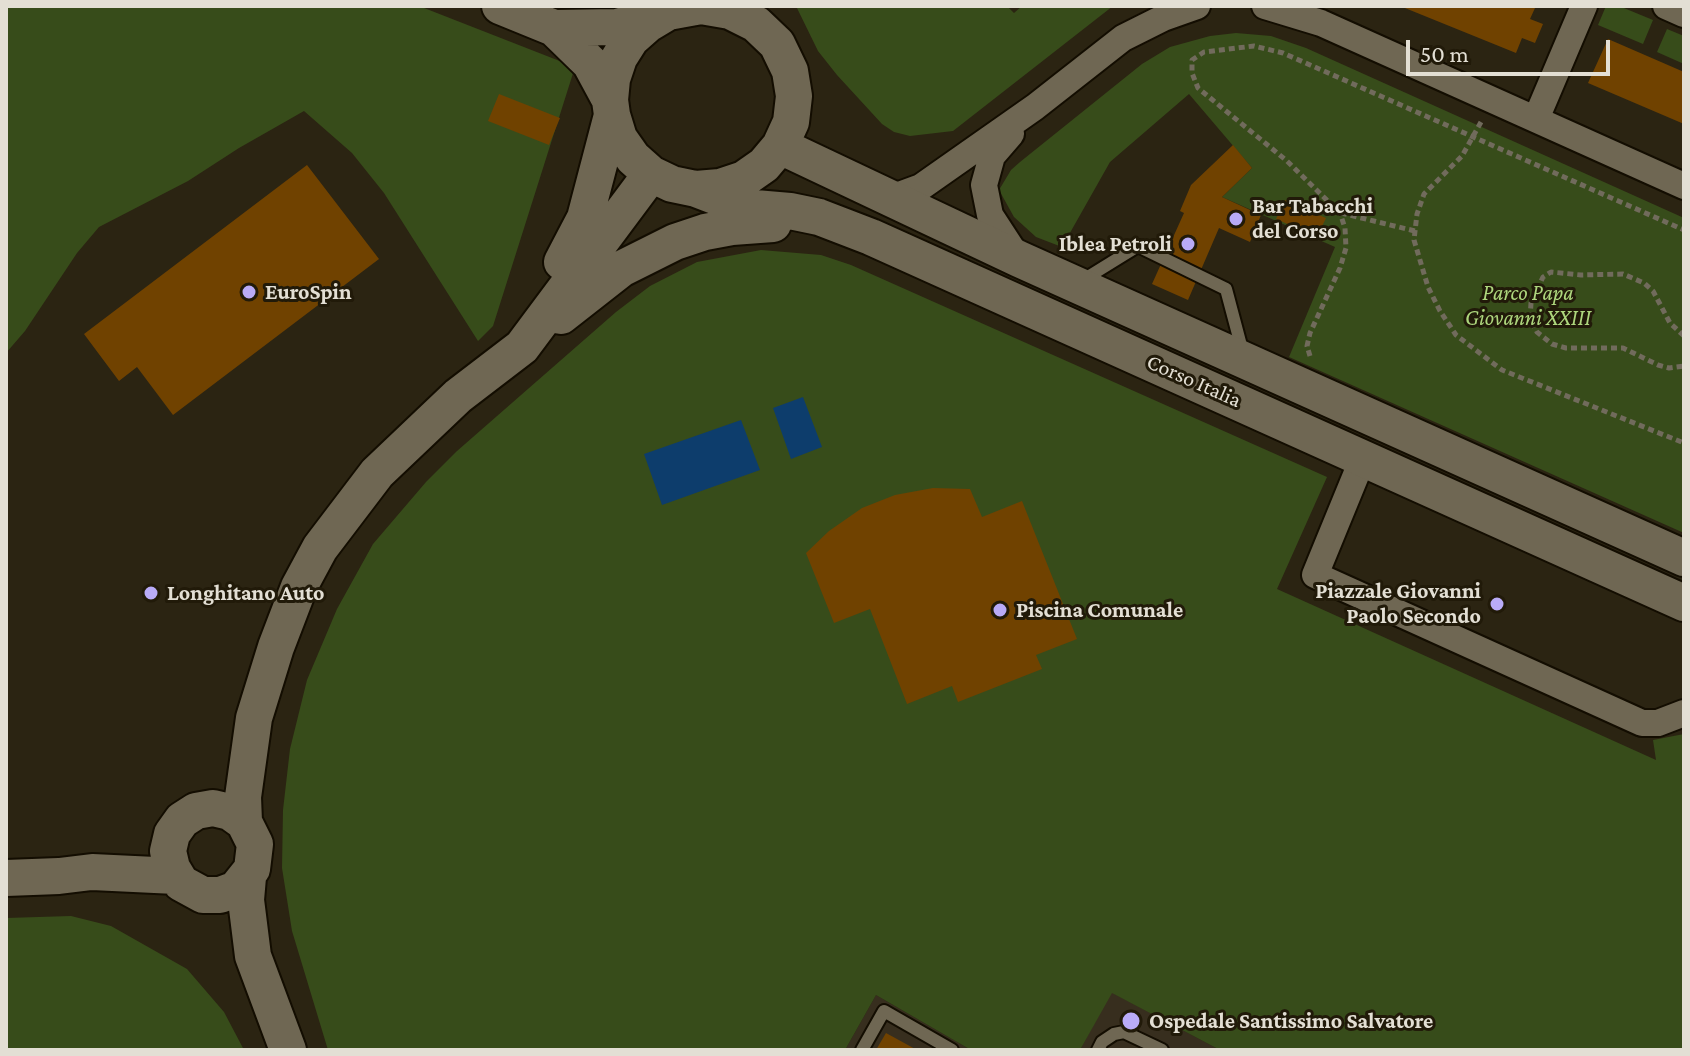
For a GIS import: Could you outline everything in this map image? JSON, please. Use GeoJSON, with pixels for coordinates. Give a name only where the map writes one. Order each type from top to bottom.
{"type":"FeatureCollection","features":[{"type":"Feature","properties":{"kind":"street"},"geometry":{"type":"LineString","coordinates":[[500,6],[554,28],[590,63],[611,98]]}},
{"type":"Feature","properties":{"kind":"street"},"geometry":{"type":"LineString","coordinates":[[619,17],[611,98],[619,138],[651,174],[672,184],[696,189],[720,187],[744,179],[764,165],[780,146],[791,122],[794,96],[774,6]]}},
{"type":"Feature","properties":{"kind":"street"},"geometry":{"type":"LineString","coordinates":[[1265,6],[1321,23],[1684,186]]}},
{"type":"Feature","properties":{"kind":"street"},"geometry":{"type":"LineString","coordinates":[[1536,119],[1584,6]]}},
{"type":"Feature","properties":{"kind":"street"},"geometry":{"type":"LineString","coordinates":[[1666,6],[1684,14]]}},
{"type":"Feature","properties":{"kind":"street"},"geometry":{"type":"LineString","coordinates":[[554,28],[690,7],[730,11],[756,24],[777,44],[790,71]]}},
{"type":"Feature","properties":{"kind":"street"},"geometry":{"type":"LineString","coordinates":[[458,396],[520,320],[565,257],[585,218],[619,58],[631,39],[648,24],[690,7]]}},
{"type":"Feature","properties":{"kind":"street"},"geometry":{"type":"LineString","coordinates":[[891,198],[921,187],[1035,107],[1123,38],[1186,8]]}},
{"type":"Feature","properties":{"kind":"street"},"geometry":{"type":"LineString","coordinates":[[1019,259],[990,215],[984,185],[992,156],[1035,107]]}},
{"type":"Feature","properties":{"kind":"street","name":"Corso Italia"},"geometry":{"type":"LineString","coordinates":[[780,146],[1019,259],[1684,558]]}},
{"type":"Feature","properties":{"kind":"street"},"geometry":{"type":"LineString","coordinates":[[522,347],[651,174]]}},
{"type":"Feature","properties":{"kind":"street","name":"Corso Italia"},"geometry":{"type":"LineString","coordinates":[[696,189],[743,207],[819,217],[871,237],[1684,603]]}},
{"type":"Feature","properties":{"kind":"street"},"geometry":{"type":"LineString","coordinates":[[244,822],[243,797],[254,718],[295,597],[320,548],[346,510],[377,473],[458,396],[621,269],[649,253],[705,232],[732,227],[787,224],[871,237]]}},
{"type":"Feature","properties":{"kind":"street"},"geometry":{"type":"LineString","coordinates":[[1363,458],[1315,575],[1642,723],[1658,723],[1684,713]]}},
{"type":"Feature","properties":{"kind":"street"},"geometry":{"type":"LineString","coordinates":[[253,956],[190,885],[168,851],[186,819],[221,779],[254,718]]}},
{"type":"Feature","properties":{"kind":"street"},"geometry":{"type":"LineString","coordinates":[[6,878],[92,872],[133,856],[186,819],[222,809],[244,822],[253,836],[256,853],[248,877],[246,900],[253,956],[288,1050]]}},
{"type":"Feature","properties":{"kind":"street"},"geometry":{"type":"LineString","coordinates":[[92,872],[228,892],[248,877]]}},
{"type":"Feature","properties":{"kind":"lane"},"geometry":{"type":"LineString","coordinates":[[1076,284],[1138,246],[1226,289],[1245,360]]}},
{"type":"Feature","properties":{"kind":"lane"},"geometry":{"type":"LineString","coordinates":[[862,1050],[884,1011],[952,1050]]}},
{"type":"Feature","properties":{"kind":"lane"},"geometry":{"type":"LineString","coordinates":[[1098,1050],[1102,1042],[1124,1032],[1162,1050]]}},
{"type":"Feature","properties":{"kind":"path"},"geometry":{"type":"LineString","coordinates":[[1319,367],[1310,357],[1307,346],[1346,248],[1340,213],[1287,161],[1198,88],[1192,73],[1192,60],[1204,52],[1254,46],[1283,53],[1684,230]]}},
{"type":"Feature","properties":{"kind":"path"},"geometry":{"type":"LineString","coordinates":[[1491,99],[1462,156],[1424,194],[1414,240],[1434,299],[1456,335],[1502,370],[1684,443]]}},
{"type":"Feature","properties":{"kind":"path"},"geometry":{"type":"LineString","coordinates":[[1340,213],[1415,231]]}},
{"type":"Feature","properties":{"kind":"path"},"geometry":{"type":"LineString","coordinates":[[1684,336],[1670,323],[1653,291],[1644,283],[1623,274],[1551,272],[1543,277],[1531,303],[1530,319],[1537,332],[1552,344],[1566,348],[1623,348],[1658,365],[1669,368],[1684,366]]}},
{"type":"Feature","properties":{"kind":"shaded area","name":"Ospedale Santissimo Salvatore"},"geometry":{"type":"Polygon","coordinates":[[[1111,992],[1220,1050],[1080,1050],[1111,992]]]}},
{"type":"Feature","properties":{"kind":"shaded area"},"geometry":{"type":"Polygon","coordinates":[[[876,995],[971,1050],[845,1050],[876,995]]]}},
{"type":"Feature","properties":{"kind":"green space"},"geometry":{"type":"Polygon","coordinates":[[[6,6],[419,6],[575,67],[493,326],[478,341],[384,193],[352,153],[304,111],[188,181],[99,227],[6,353],[6,6]]]}},
{"type":"Feature","properties":{"kind":"green space"},"geometry":{"type":"Polygon","coordinates":[[[796,6],[1007,6],[1014,13],[1022,6],[1113,6],[953,131],[910,136],[894,132],[882,124],[837,75],[818,51],[796,6]]]}},
{"type":"Feature","properties":{"kind":"green space"},"geometry":{"type":"Polygon","coordinates":[[[1606,6],[1619,6],[1653,20],[1643,44],[1598,25],[1606,6]]]}},
{"type":"Feature","properties":{"kind":"green space"},"geometry":{"type":"Polygon","coordinates":[[[1667,29],[1684,36],[1684,64],[1657,52],[1667,29]]]}},
{"type":"Feature","properties":{"kind":"green space","name":"Parco Papa Giovanni XXIII"},"geometry":{"type":"Polygon","coordinates":[[[1236,33],[1271,36],[1306,48],[1684,218],[1684,533],[1289,357],[1335,247],[1222,197],[1252,168],[1189,94],[1110,162],[1062,247],[1036,237],[1014,217],[999,190],[1020,162],[1142,64],[1170,47],[1210,36],[1236,33]]]}},
{"type":"Feature","properties":{"kind":"green space"},"geometry":{"type":"Polygon","coordinates":[[[761,250],[821,255],[851,265],[1327,477],[1277,589],[1656,760],[1653,740],[1684,734],[1684,1050],[1220,1050],[1112,993],[1080,1050],[971,1050],[876,995],[845,1050],[328,1050],[292,931],[282,868],[283,810],[290,749],[307,680],[337,609],[373,544],[426,482],[457,451],[616,312],[650,286],[697,262],[761,250]]]}},
{"type":"Feature","properties":{"kind":"green space"},"geometry":{"type":"Polygon","coordinates":[[[71,916],[111,926],[187,969],[224,1012],[244,1050],[6,1050],[6,918],[71,916]]]}},
{"type":"Feature","properties":{"kind":"water"},"geometry":{"type":"Polygon","coordinates":[[[803,397],[822,447],[791,459],[773,408],[803,397]]]}},
{"type":"Feature","properties":{"kind":"water"},"geometry":{"type":"Polygon","coordinates":[[[741,420],[760,470],[662,505],[644,454],[741,420]]]}},
{"type":"Feature","properties":{"kind":"building"},"geometry":{"type":"Polygon","coordinates":[[[1400,6],[1530,6],[1535,8],[1530,19],[1543,24],[1535,43],[1522,38],[1516,53],[1400,6]]]}},
{"type":"Feature","properties":{"kind":"building"},"geometry":{"type":"Polygon","coordinates":[[[1608,39],[1684,72],[1684,124],[1588,83],[1608,39]]]}},
{"type":"Feature","properties":{"kind":"building"},"geometry":{"type":"Polygon","coordinates":[[[499,94],[560,118],[549,145],[488,121],[499,94]]]}},
{"type":"Feature","properties":{"kind":"building"},"geometry":{"type":"Polygon","coordinates":[[[1233,145],[1252,168],[1222,197],[1261,215],[1250,242],[1219,228],[1188,300],[1152,284],[1184,213],[1180,211],[1191,185],[1233,145]]]}},
{"type":"Feature","properties":{"kind":"building"},"geometry":{"type":"Polygon","coordinates":[[[307,165],[379,259],[173,415],[137,367],[119,381],[84,334],[307,165]]]}},
{"type":"Feature","properties":{"kind":"building"},"geometry":{"type":"Polygon","coordinates":[[[1285,200],[1326,218],[1317,237],[1276,219],[1285,200]]]}},
{"type":"Feature","properties":{"kind":"building"},"geometry":{"type":"Polygon","coordinates":[[[933,488],[970,489],[982,517],[1022,501],[1077,639],[1036,655],[1042,669],[958,702],[952,686],[907,704],[870,609],[834,623],[806,553],[829,531],[862,508],[895,495],[933,488]]]}},
{"type":"Feature","properties":{"kind":"building"},"geometry":{"type":"Polygon","coordinates":[[[886,1033],[917,1050],[876,1050],[886,1033]]]}},
{"type":"Feature","properties":{"kind":"place","name":"Bar Tabacchi del Corso"},"geometry":{"type":"Point","coordinates":[1236,219]}},
{"type":"Feature","properties":{"kind":"place","name":"Iblea Petroli"},"geometry":{"type":"Point","coordinates":[1188,244]}},
{"type":"Feature","properties":{"kind":"place","name":"EuroSpin"},"geometry":{"type":"Point","coordinates":[249,292]}},
{"type":"Feature","properties":{"kind":"place","name":"Longhitano Auto"},"geometry":{"type":"Point","coordinates":[151,593]}},
{"type":"Feature","properties":{"kind":"place","name":"Piazzale Giovanni Paolo Secondo"},"geometry":{"type":"Point","coordinates":[1497,604]}},
{"type":"Feature","properties":{"kind":"place","name":"Piscina Comunale"},"geometry":{"type":"Point","coordinates":[1000,610]}},
{"type":"Feature","properties":{"kind":"place","name":"Ospedale Santissimo Salvatore"},"geometry":{"type":"Point","coordinates":[1131,1021]}}]}
